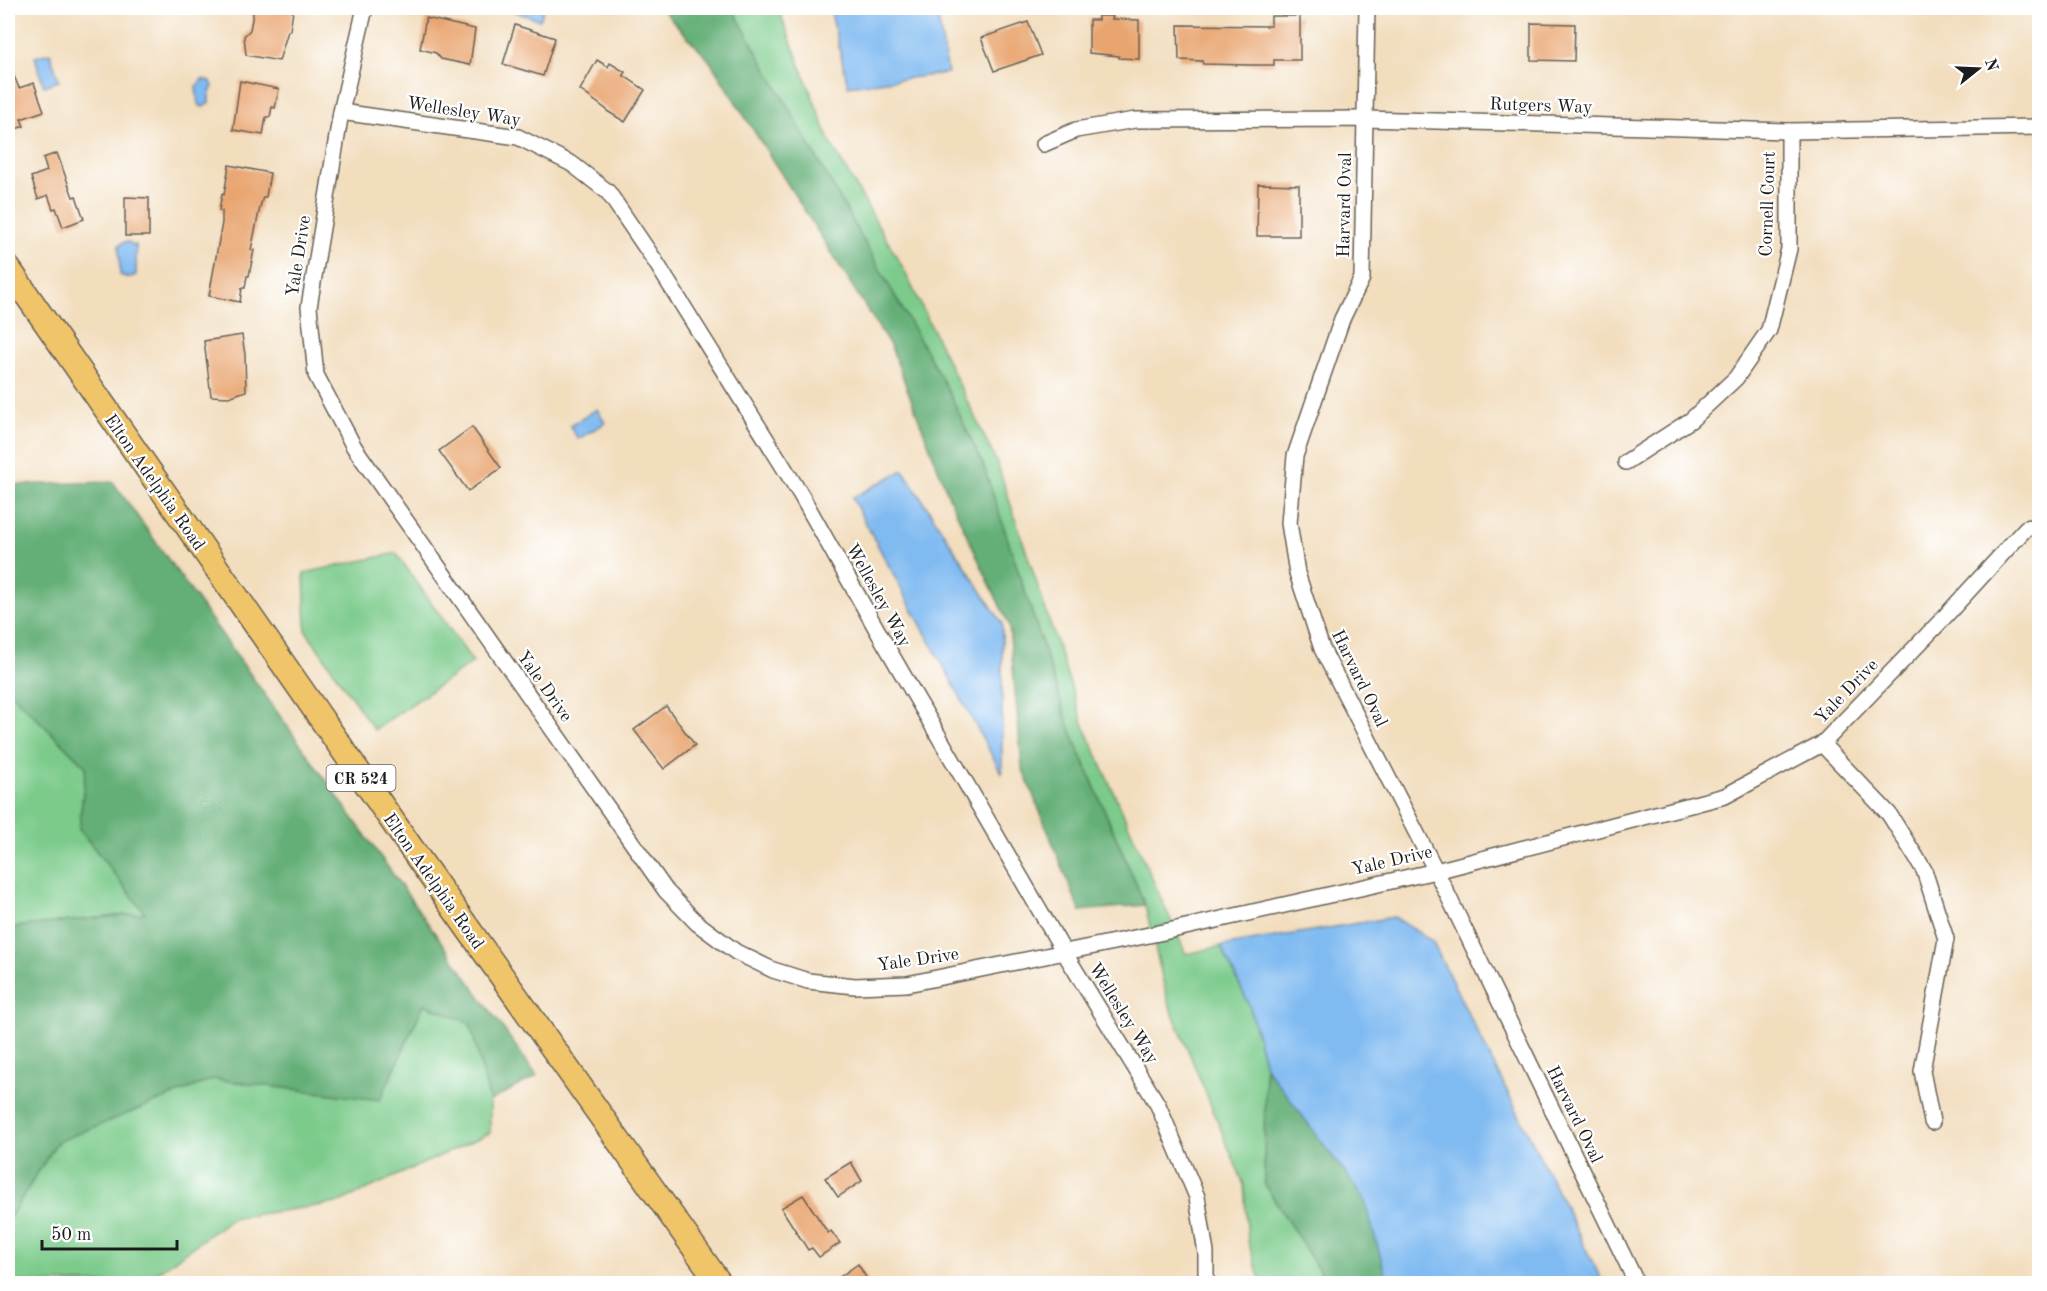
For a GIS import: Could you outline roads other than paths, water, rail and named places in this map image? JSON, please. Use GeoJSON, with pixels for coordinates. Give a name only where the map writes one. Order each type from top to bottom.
{"type":"FeatureCollection","features":[{"type":"Feature","properties":{"kind":"main road","name":"Elton Adelphia Road"},"geometry":{"type":"LineString","coordinates":[[8,268],[416,856],[720,1284]]}},
{"type":"Feature","properties":{"kind":"street","name":"Yale Drive"},"geometry":{"type":"LineString","coordinates":[[365,8],[341,112],[309,307],[316,375],[354,447],[666,891],[697,922],[736,952],[773,970],[808,981],[855,986],[907,984],[1159,933],[1436,871],[1725,796],[1822,744],[1938,624],[2026,528],[2040,525]]}},
{"type":"Feature","properties":{"kind":"street","name":"Harvard Oval"},"geometry":{"type":"LineString","coordinates":[[1367,8],[1362,279],[1342,319],[1294,456],[1289,523],[1297,573],[1322,649],[1436,871],[1636,1284]]}},
{"type":"Feature","properties":{"kind":"street","name":"Wellesley Way"},"geometry":{"type":"LineString","coordinates":[[341,112],[518,137],[572,164],[608,192],[656,261],[801,495],[892,657],[1064,952],[1158,1105],[1197,1197],[1206,1253],[1206,1284]]}},
{"type":"Feature","properties":{"kind":"street","name":"Rutgers Way"},"geometry":{"type":"LineString","coordinates":[[1044,144],[1076,130],[1135,120],[1365,119],[1789,131],[2040,127]]}},
{"type":"Feature","properties":{"kind":"street","name":"Cornell Court"},"geometry":{"type":"LineString","coordinates":[[1626,462],[1691,420],[1736,378],[1769,330],[1789,249],[1789,131]]}},
{"type":"Feature","properties":{"kind":"street"},"geometry":{"type":"LineString","coordinates":[[1822,744],[1889,814],[1924,870],[1946,939],[1922,1071],[1932,1122]]}},
{"type":"Feature","properties":{"kind":"water"},"geometry":{"type":"Polygon","coordinates":[[[513,8],[544,8],[540,20],[515,12],[513,8]]]}},
{"type":"Feature","properties":{"kind":"water"},"geometry":{"type":"Polygon","coordinates":[[[830,8],[936,8],[948,73],[848,86],[830,8]]]}},
{"type":"Feature","properties":{"kind":"water"},"geometry":{"type":"Polygon","coordinates":[[[50,53],[59,81],[44,86],[35,57],[50,53]]]}},
{"type":"Feature","properties":{"kind":"water"},"geometry":{"type":"Polygon","coordinates":[[[202,79],[210,81],[213,86],[209,95],[209,103],[203,107],[198,104],[196,87],[202,79]]]}},
{"type":"Feature","properties":{"kind":"water"},"geometry":{"type":"Polygon","coordinates":[[[125,242],[136,245],[136,275],[128,278],[120,275],[119,245],[125,242]]]}},
{"type":"Feature","properties":{"kind":"water"},"geometry":{"type":"Polygon","coordinates":[[[597,409],[605,423],[578,439],[570,426],[597,409]]]}},
{"type":"Feature","properties":{"kind":"water"},"geometry":{"type":"Polygon","coordinates":[[[903,470],[1002,623],[1002,774],[852,498],[903,470]]]}},
{"type":"Feature","properties":{"kind":"water"},"geometry":{"type":"Polygon","coordinates":[[[1394,917],[1432,941],[1603,1283],[1388,1283],[1364,1198],[1265,1066],[1250,1007],[1221,946],[1394,917]]]}}]}
